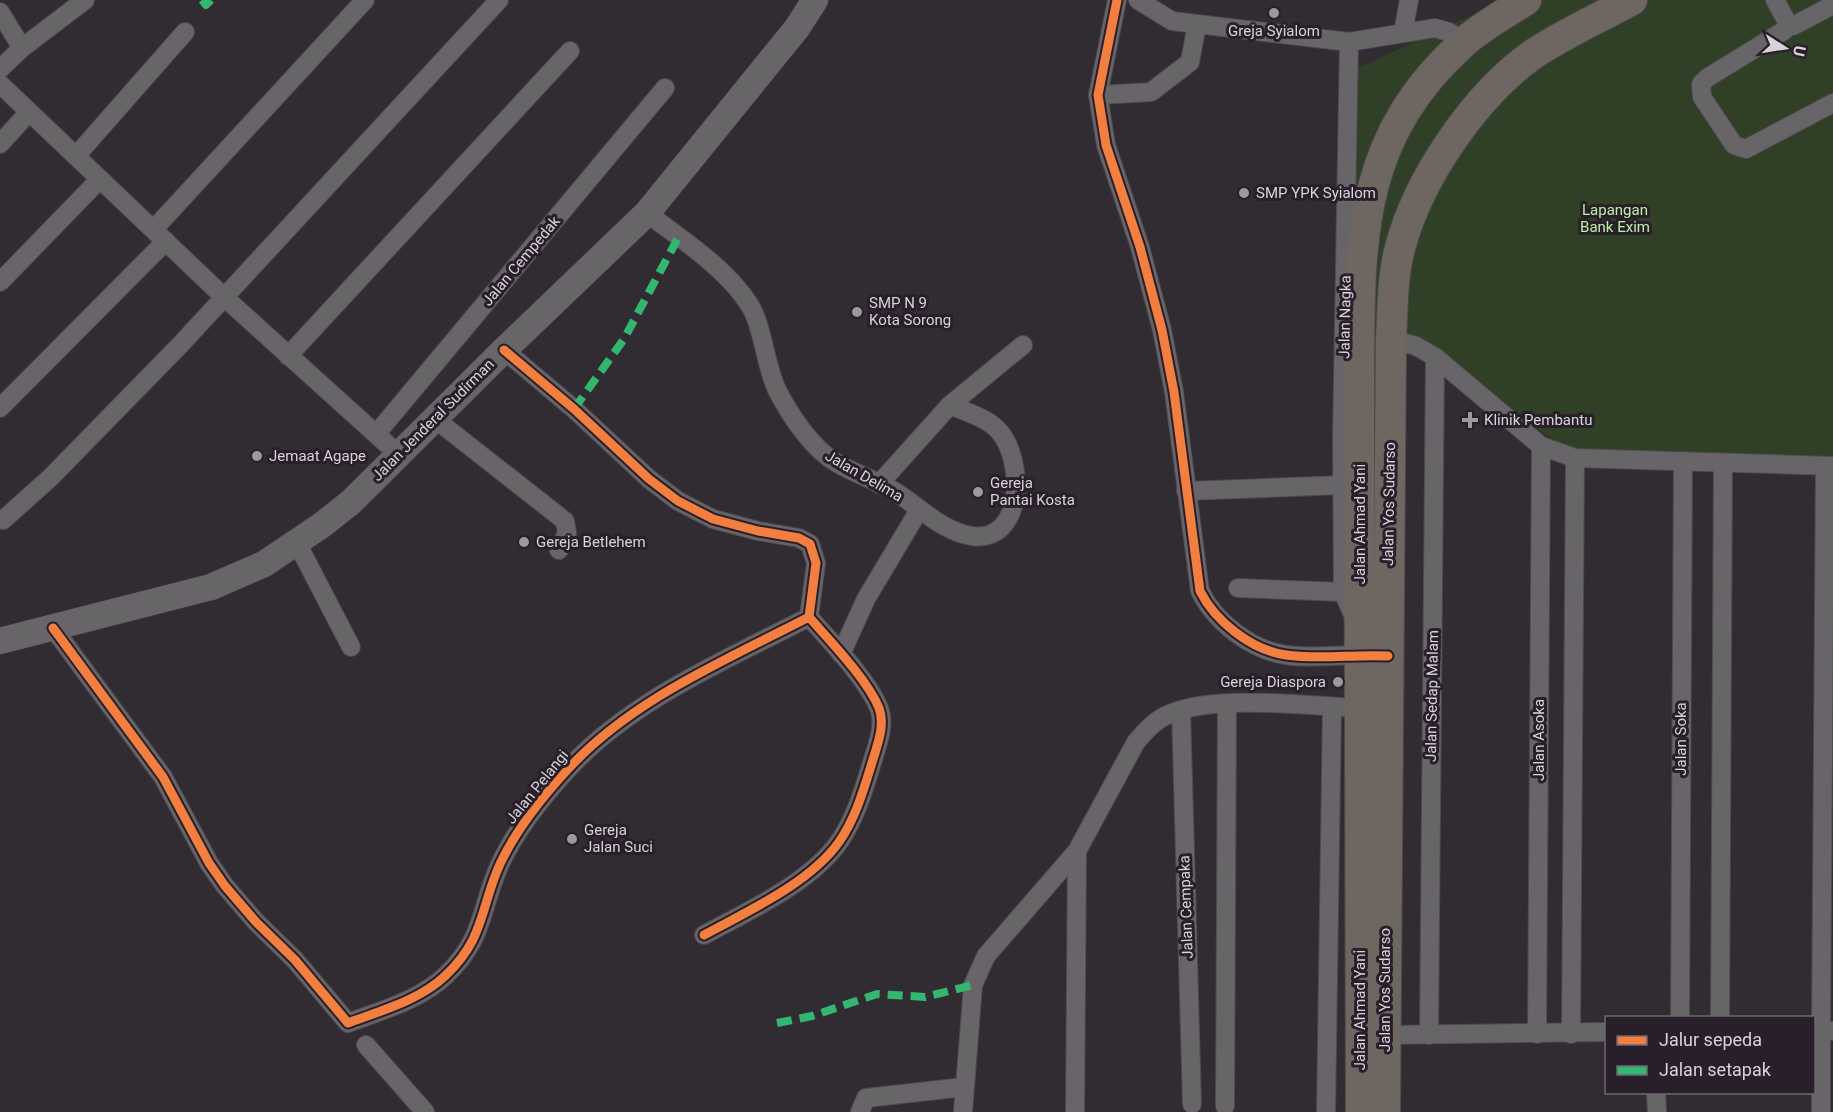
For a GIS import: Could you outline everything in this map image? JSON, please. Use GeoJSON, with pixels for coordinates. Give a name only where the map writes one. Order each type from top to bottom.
{"type":"FeatureCollection","features":[{"type":"Feature","properties":{"kind":"highway","name":"Jalan Ahmad Yani"},"geometry":{"type":"LineString","coordinates":[[1360,1112],[1345,708],[1369,646],[1359,354],[1363,240],[1379,161],[1391,135],[1418,93],[1463,42],[1526,0]]}},
{"type":"Feature","properties":{"kind":"highway","name":"Jalan Yos Sudarso"},"geometry":{"type":"LineString","coordinates":[[1385,1112],[1369,646],[1396,270],[1407,222],[1433,171],[1491,93],[1529,57],[1632,0]]}},
{"type":"Feature","properties":{"kind":"main road","name":"Jalan Jenderal Sudirman"},"geometry":{"type":"LineString","coordinates":[[0,641],[211,586],[264,564],[297,543],[351,502],[504,350],[647,213],[797,28],[815,0]]}},
{"type":"Feature","properties":{"kind":"street"},"geometry":{"type":"LineString","coordinates":[[0,69],[22,48],[85,0]]}},
{"type":"Feature","properties":{"kind":"street"},"geometry":{"type":"LineString","coordinates":[[0,408],[160,235],[366,0]]}},
{"type":"Feature","properties":{"kind":"street"},"geometry":{"type":"LineString","coordinates":[[3,520],[50,478],[224,297],[499,0]]}},
{"type":"Feature","properties":{"kind":"street"},"geometry":{"type":"LineString","coordinates":[[1117,0],[1098,95],[1106,146],[1140,247],[1162,330],[1174,392],[1197,583],[1209,608],[1219,618],[1245,638],[1276,653],[1297,656],[1369,646],[1343,592],[1238,588]]}},
{"type":"Feature","properties":{"kind":"street"},"geometry":{"type":"LineString","coordinates":[[1403,33],[1408,0]]}},
{"type":"Feature","properties":{"kind":"street"},"geometry":{"type":"LineString","coordinates":[[1775,0],[1787,26]]}},
{"type":"Feature","properties":{"kind":"street"},"geometry":{"type":"LineString","coordinates":[[1148,3],[1172,21],[1349,42],[1442,28],[1463,42]]}},
{"type":"Feature","properties":{"kind":"street"},"geometry":{"type":"LineString","coordinates":[[1787,26],[1793,26],[1833,5]]}},
{"type":"Feature","properties":{"kind":"street"},"geometry":{"type":"LineString","coordinates":[[0,12],[22,48]]}},
{"type":"Feature","properties":{"kind":"street"},"geometry":{"type":"LineString","coordinates":[[1098,95],[1154,91],[1191,61],[1197,24]]}},
{"type":"Feature","properties":{"kind":"street"},"geometry":{"type":"LineString","coordinates":[[1787,26],[1782,34],[1707,78],[1701,84],[1702,97],[1734,145],[1740,149],[1746,149],[1833,103]]}},
{"type":"Feature","properties":{"kind":"street"},"geometry":{"type":"LineString","coordinates":[[76,156],[185,32]]}},
{"type":"Feature","properties":{"kind":"street","name":"Jalan Nagka"},"geometry":{"type":"LineString","coordinates":[[1343,592],[1349,42]]}},
{"type":"Feature","properties":{"kind":"street"},"geometry":{"type":"LineString","coordinates":[[288,356],[570,51]]}},
{"type":"Feature","properties":{"kind":"street"},"geometry":{"type":"LineString","coordinates":[[0,84],[224,297],[288,356],[378,433],[398,454]]}},
{"type":"Feature","properties":{"kind":"street","name":"Jalan Cempedak"},"geometry":{"type":"LineString","coordinates":[[378,433],[665,88]]}},
{"type":"Feature","properties":{"kind":"street"},"geometry":{"type":"LineString","coordinates":[[0,144],[29,112]]}},
{"type":"Feature","properties":{"kind":"street"},"geometry":{"type":"LineString","coordinates":[[0,282],[100,179]]}},
{"type":"Feature","properties":{"kind":"street","name":"Jalan Delima"},"geometry":{"type":"LineString","coordinates":[[647,213],[729,280],[748,302],[778,392],[819,449],[840,465],[879,484],[947,528],[977,537],[987,535],[1004,522],[1015,502],[1016,467],[1007,442],[993,426],[950,405]]}},
{"type":"Feature","properties":{"kind":"street"},"geometry":{"type":"LineString","coordinates":[[1391,339],[1416,346],[1435,357],[1540,446],[1575,458],[1829,466],[1822,1031],[1827,1055],[1821,1112]]}},
{"type":"Feature","properties":{"kind":"street"},"geometry":{"type":"LineString","coordinates":[[879,484],[950,405],[1023,345]]}},
{"type":"Feature","properties":{"kind":"street"},"geometry":{"type":"LineString","coordinates":[[504,350],[649,479],[678,501],[713,519],[758,531],[799,538],[810,544],[816,563],[809,617],[842,654],[873,697],[881,720],[866,781],[850,825],[825,860],[808,873],[704,935]]}},
{"type":"Feature","properties":{"kind":"street","name":"Jalan Sedap Malam"},"geometry":{"type":"LineString","coordinates":[[1429,1035],[1435,357]]}},
{"type":"Feature","properties":{"kind":"street"},"geometry":{"type":"LineString","coordinates":[[435,418],[565,521],[567,533],[559,550]]}},
{"type":"Feature","properties":{"kind":"street","name":"Jalan Asoka"},"geometry":{"type":"LineString","coordinates":[[1537,1034],[1540,446]]}},
{"type":"Feature","properties":{"kind":"street"},"geometry":{"type":"LineString","coordinates":[[1571,1034],[1575,458]]}},
{"type":"Feature","properties":{"kind":"street","name":"Jalan Soka"},"geometry":{"type":"LineString","coordinates":[[1680,1016],[1683,461]]}},
{"type":"Feature","properties":{"kind":"street"},"geometry":{"type":"LineString","coordinates":[[1720,1016],[1723,463]]}},
{"type":"Feature","properties":{"kind":"street"},"geometry":{"type":"LineString","coordinates":[[1186,491],[1343,485]]}},
{"type":"Feature","properties":{"kind":"street"},"geometry":{"type":"LineString","coordinates":[[842,654],[866,599],[919,510]]}},
{"type":"Feature","properties":{"kind":"street"},"geometry":{"type":"LineString","coordinates":[[297,543],[351,647]]}},
{"type":"Feature","properties":{"kind":"street","name":"Jalan Pelangi"},"geometry":{"type":"LineString","coordinates":[[52,628],[163,777],[209,863],[225,886],[256,922],[296,960],[348,1023],[433,986],[461,960],[478,933],[499,866],[510,846],[567,770],[595,741],[692,677],[809,617]]}},
{"type":"Feature","properties":{"kind":"street"},"geometry":{"type":"LineString","coordinates":[[1225,1106],[1227,704]]}},
{"type":"Feature","properties":{"kind":"street"},"geometry":{"type":"LineString","coordinates":[[963,1112],[973,985],[986,956],[1013,922],[1077,851],[1136,742],[1161,718],[1181,710],[1227,704],[1345,708],[1326,1112]]}},
{"type":"Feature","properties":{"kind":"street","name":"Jalan Cempaka"},"geometry":{"type":"LineString","coordinates":[[1181,710],[1192,1104]]}},
{"type":"Feature","properties":{"kind":"street"},"geometry":{"type":"LineString","coordinates":[[1075,1112],[1077,851]]}},
{"type":"Feature","properties":{"kind":"street"},"geometry":{"type":"LineString","coordinates":[[1384,1035],[1605,1032]]}},
{"type":"Feature","properties":{"kind":"street"},"geometry":{"type":"LineString","coordinates":[[366,1045],[425,1112]]}},
{"type":"Feature","properties":{"kind":"street"},"geometry":{"type":"LineString","coordinates":[[860,1112],[862,1103],[873,1096],[964,1087]]}},
{"type":"Feature","properties":{"kind":"street"},"geometry":{"type":"LineString","coordinates":[[1656,1094],[1657,1112]]}},
{"type":"Feature","properties":{"kind":"green space","name":"Lapangan Bank Exim"},"geometry":{"type":"Polygon","coordinates":[[[1504,0],[1833,0],[1833,462],[1575,454],[1425,355],[1342,351],[1354,70],[1504,0]]]}},
{"type":"Feature","properties":{"kind":"marked path"},"geometry":{"type":"LineString","coordinates":[[202,0],[206,5],[211,0]]}},
{"type":"Feature","properties":{"kind":"marked path"},"geometry":{"type":"LineString","coordinates":[[574,409],[624,339],[678,238]]}},
{"type":"Feature","properties":{"kind":"marked path"},"geometry":{"type":"LineString","coordinates":[[777,1023],[812,1016],[877,994],[925,997],[973,985]]}},
{"type":"Feature","properties":{"kind":"cycle path"},"geometry":{"type":"LineString","coordinates":[[1117,0],[1098,95],[1106,145],[1140,247],[1162,330],[1174,392],[1200,591],[1225,623],[1247,640],[1273,652],[1311,657],[1388,656]]}},
{"type":"Feature","properties":{"kind":"cycle path"},"geometry":{"type":"LineString","coordinates":[[504,350],[574,409],[649,479],[678,501],[713,519],[758,531],[799,538],[810,544],[816,563],[809,617],[857,673],[879,708],[881,730],[878,744],[858,805],[839,842],[827,857],[795,883],[704,935]]}},
{"type":"Feature","properties":{"kind":"cycle path"},"geometry":{"type":"LineString","coordinates":[[53,628],[163,777],[209,863],[225,886],[256,922],[295,960],[348,1023],[424,992],[445,976],[458,962],[475,936],[500,864],[514,839],[550,790],[594,743],[651,701],[713,665],[809,617]]}},
{"type":"Feature","properties":{"kind":"place","name":"Greja Syialom"},"geometry":{"type":"Point","coordinates":[1274,13]}},
{"type":"Feature","properties":{"kind":"place","name":"SMP YPK Syialom"},"geometry":{"type":"Point","coordinates":[1244,193]}},
{"type":"Feature","properties":{"kind":"place","name":"SMP N 9 Kota Sorong"},"geometry":{"type":"Point","coordinates":[857,312]}},
{"type":"Feature","properties":{"kind":"place","name":"Klinik Pembantu"},"geometry":{"type":"Point","coordinates":[1470,420]}},
{"type":"Feature","properties":{"kind":"place","name":"Jemaat Agape"},"geometry":{"type":"Point","coordinates":[257,456]}},
{"type":"Feature","properties":{"kind":"place","name":"Gereja Pantai Kosta"},"geometry":{"type":"Point","coordinates":[978,492]}},
{"type":"Feature","properties":{"kind":"place","name":"Gereja Betlehem"},"geometry":{"type":"Point","coordinates":[524,542]}},
{"type":"Feature","properties":{"kind":"place","name":"Gereja Diaspora"},"geometry":{"type":"Point","coordinates":[1338,682]}},
{"type":"Feature","properties":{"kind":"place","name":"Gereja Jalan Suci"},"geometry":{"type":"Point","coordinates":[572,839]}}]}
